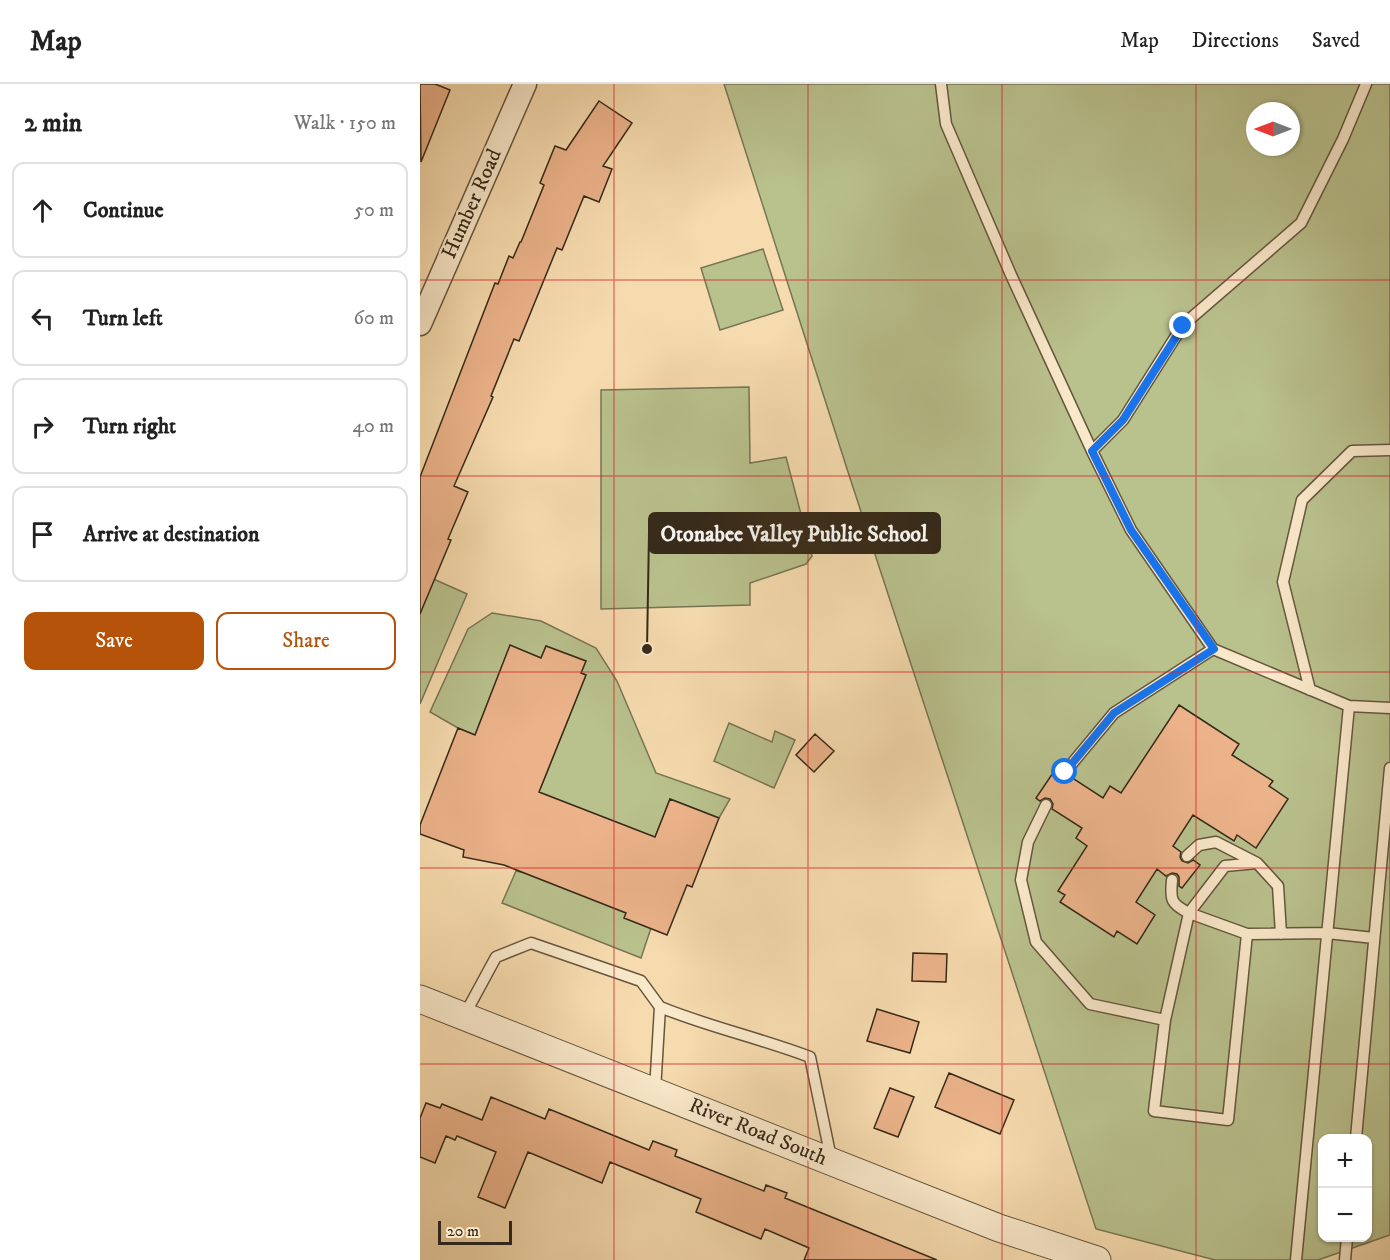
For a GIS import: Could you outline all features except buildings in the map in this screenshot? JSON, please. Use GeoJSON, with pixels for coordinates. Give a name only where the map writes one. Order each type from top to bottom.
{"type":"FeatureCollection","features":[{"type":"Feature","properties":{"kind":"street","name":"Humber Road"},"geometry":{"type":"LineString","coordinates":[[420,324],[525,84]]}},
{"type":"Feature","properties":{"kind":"street","name":"River Road South"},"geometry":{"type":"LineString","coordinates":[[420,999],[999,1227],[1097,1260]]}},
{"type":"Feature","properties":{"kind":"lane"},"geometry":{"type":"LineString","coordinates":[[941,84],[945,124],[1092,451],[1131,530],[1214,649],[1349,706],[1390,708]]}},
{"type":"Feature","properties":{"kind":"lane"},"geometry":{"type":"LineString","coordinates":[[1092,451],[1123,420],[1183,326],[1301,223],[1343,139],[1366,84]]}},
{"type":"Feature","properties":{"kind":"lane"},"geometry":{"type":"LineString","coordinates":[[1310,690],[1283,582],[1302,500],[1352,451],[1390,450]]}},
{"type":"Feature","properties":{"kind":"lane"},"geometry":{"type":"LineString","coordinates":[[1065,772],[1114,713],[1214,649]]}},
{"type":"Feature","properties":{"kind":"lane"},"geometry":{"type":"LineString","coordinates":[[1296,1260],[1349,706]]}},
{"type":"Feature","properties":{"kind":"lane"},"geometry":{"type":"LineString","coordinates":[[1356,1134],[1390,768]]}},
{"type":"Feature","properties":{"kind":"lane"},"geometry":{"type":"LineString","coordinates":[[1046,805],[1028,843],[1021,880],[1036,942],[1090,1004],[1165,1020]]}},
{"type":"Feature","properties":{"kind":"lane"},"geometry":{"type":"LineString","coordinates":[[1187,856],[1199,845],[1216,842],[1257,863],[1278,886],[1281,934]]}},
{"type":"Feature","properties":{"kind":"lane"},"geometry":{"type":"LineString","coordinates":[[1247,934],[1228,1120],[1154,1111],[1165,1020],[1189,913],[1225,866],[1257,863]]}},
{"type":"Feature","properties":{"kind":"lane"},"geometry":{"type":"LineString","coordinates":[[1172,880],[1170,895],[1175,906],[1247,934],[1327,933],[1374,938]]}},
{"type":"Feature","properties":{"kind":"lane"},"geometry":{"type":"LineString","coordinates":[[464,1016],[496,957],[531,943],[641,981],[660,1007],[698,1022],[773,1043],[810,1057],[832,1161]]}},
{"type":"Feature","properties":{"kind":"lane"},"geometry":{"type":"LineString","coordinates":[[655,1092],[660,1007]]}},
{"type":"Feature","properties":{"kind":"lane"},"geometry":{"type":"LineString","coordinates":[[1345,1260],[1347,1242]]}},
{"type":"Feature","properties":{"kind":"green space"},"geometry":{"type":"Polygon","coordinates":[[[724,84],[1390,84],[1390,1235],[1372,1241],[1372,1134],[1318,1134],[1318,1242],[1370,1242],[1318,1260],[1215,1260],[1096,1229],[849,475],[724,84]]]}},
{"type":"Feature","properties":{"kind":"green space"},"geometry":{"type":"Polygon","coordinates":[[[763,249],[783,310],[720,330],[701,268],[763,249]]]}},
{"type":"Feature","properties":{"kind":"green space"},"geometry":{"type":"Polygon","coordinates":[[[749,387],[750,463],[786,457],[812,556],[806,564],[750,583],[750,605],[601,609],[601,390],[749,387]]]}},
{"type":"Feature","properties":{"kind":"green space"},"geometry":{"type":"Polygon","coordinates":[[[420,573],[467,594],[420,704],[420,573]]]}},
{"type":"Feature","properties":{"kind":"green space"},"geometry":{"type":"Polygon","coordinates":[[[492,613],[541,621],[596,648],[617,681],[656,773],[730,799],[719,818],[670,799],[654,840],[533,797],[538,786],[541,787],[586,675],[581,673],[586,661],[546,646],[541,658],[510,646],[475,735],[430,712],[468,629],[492,613]]]}},
{"type":"Feature","properties":{"kind":"green space"},"geometry":{"type":"Polygon","coordinates":[[[729,723],[772,742],[775,731],[795,740],[774,788],[714,761],[729,723]]]}},
{"type":"Feature","properties":{"kind":"green space"},"geometry":{"type":"Polygon","coordinates":[[[516,871],[608,891],[651,928],[641,958],[502,903],[516,871]]]}},
{"type":"Feature","properties":{"kind":"place","name":"Otonabee Valley Public School"},"geometry":{"type":"Point","coordinates":[647,649]}},
{"type":"Feature","properties":{"kind":"route"},"geometry":{"type":"LineString","coordinates":[[1065,772],[1114,713],[1214,649],[1131,530],[1092,451],[1123,420],[1183,326]]}}]}
